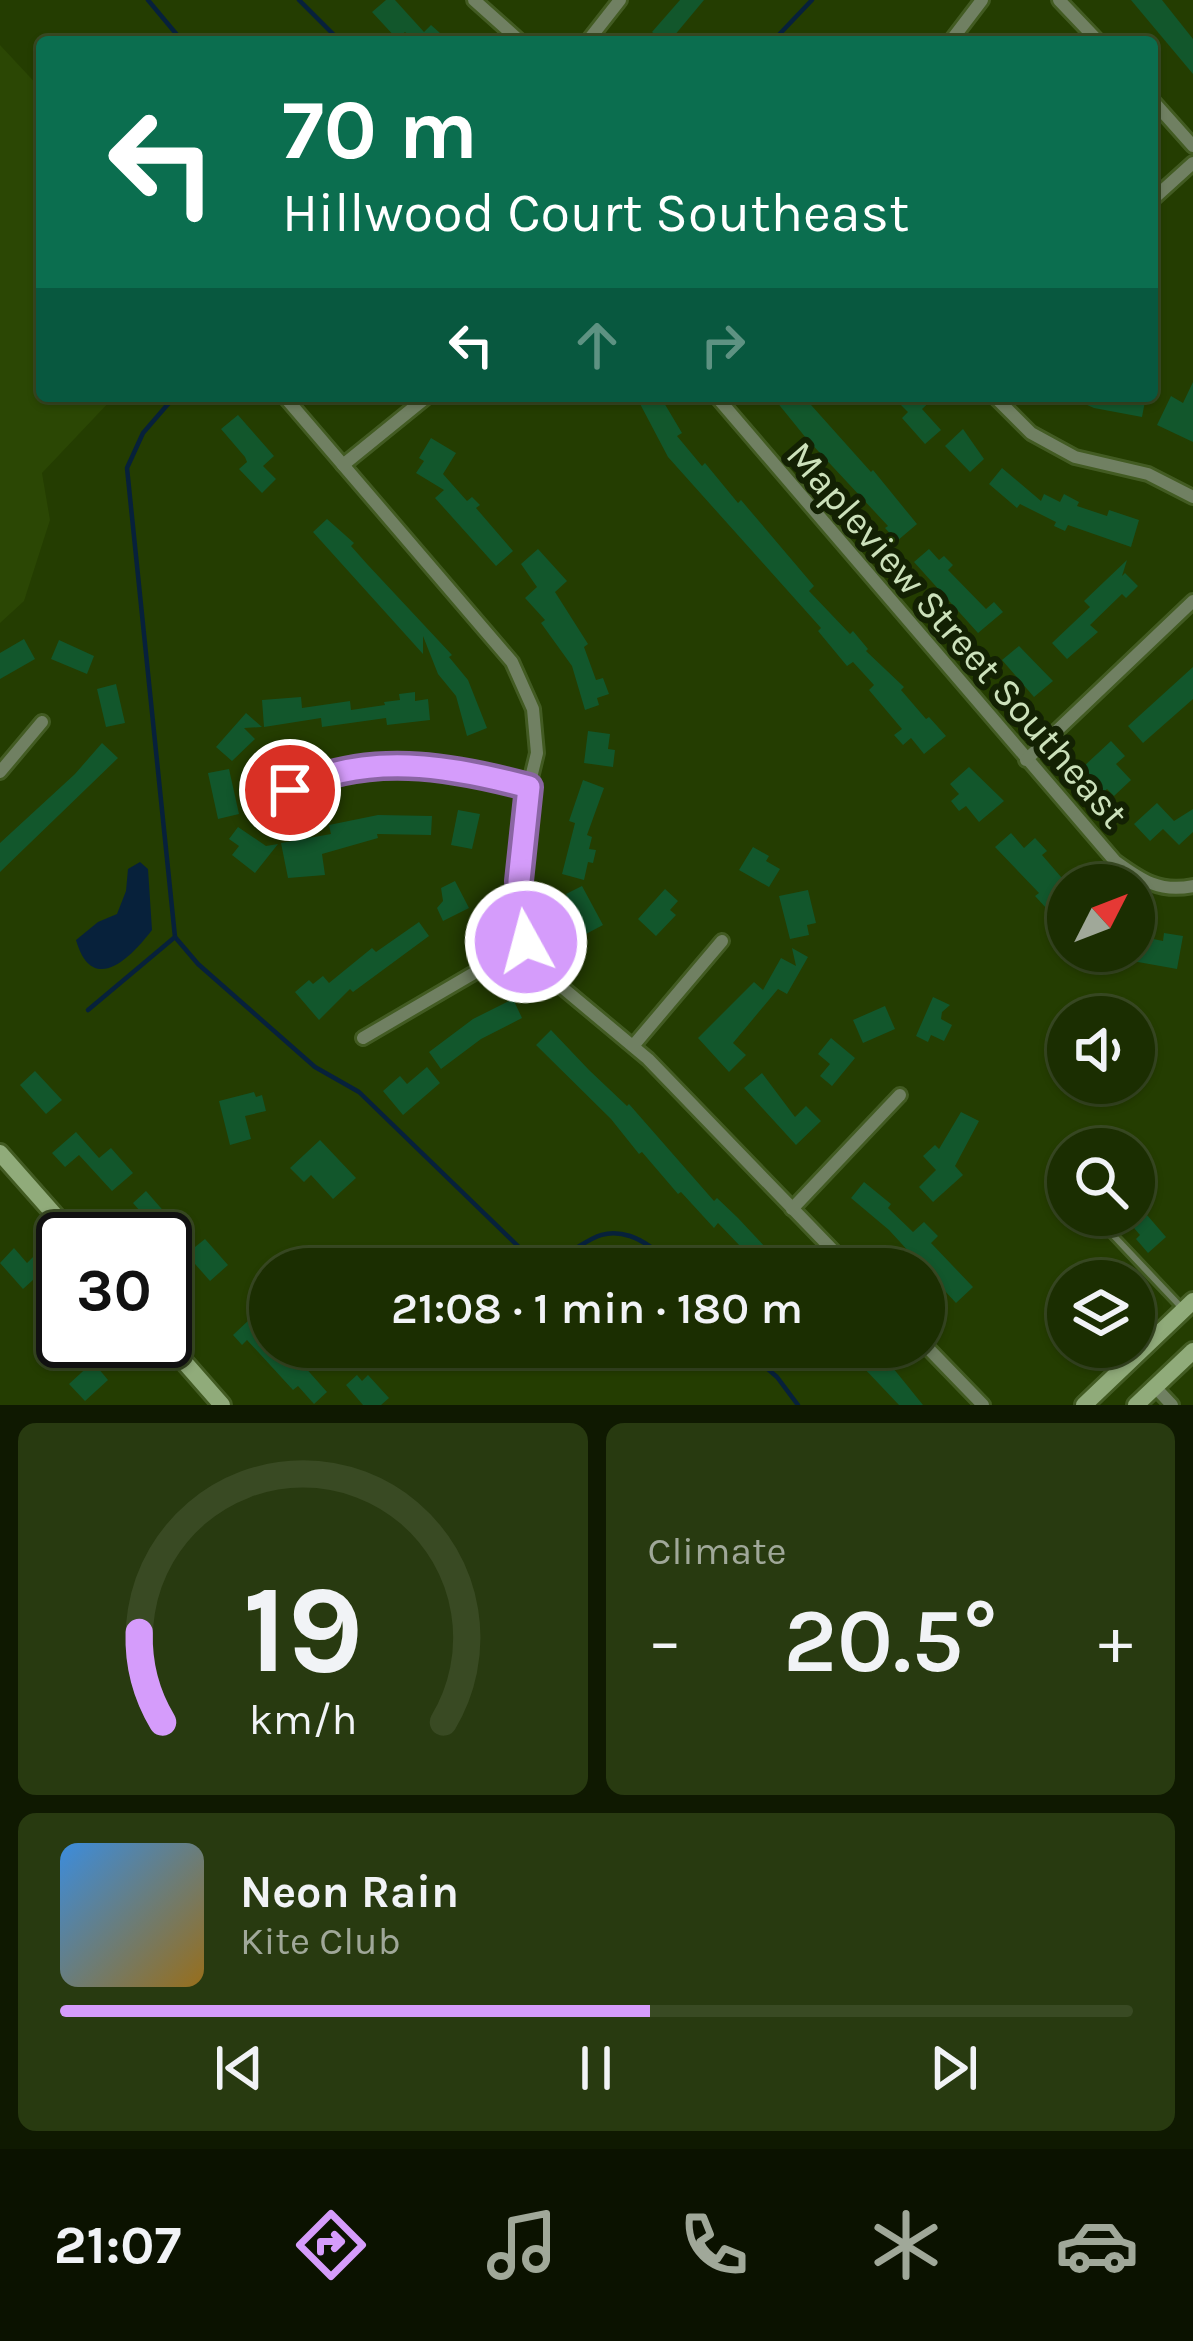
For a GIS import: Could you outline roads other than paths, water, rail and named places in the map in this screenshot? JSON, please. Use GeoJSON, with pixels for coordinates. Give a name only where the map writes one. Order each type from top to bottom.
{"type":"FeatureCollection","features":[{"type":"Feature","properties":{"kind":"main road"},"geometry":{"type":"LineString","coordinates":[[0,1153],[52,1212]]}},
{"type":"Feature","properties":{"kind":"main road"},"geometry":{"type":"LineString","coordinates":[[1084,1405],[1189,1305]]}},
{"type":"Feature","properties":{"kind":"main road"},"geometry":{"type":"LineString","coordinates":[[1136,1405],[1193,1351]]}},
{"type":"Feature","properties":{"kind":"main road"},"geometry":{"type":"LineString","coordinates":[[190,1368],[222,1405]]}},
{"type":"Feature","properties":{"kind":"street"},"geometry":{"type":"LineString","coordinates":[[474,0],[514,36]]}},
{"type":"Feature","properties":{"kind":"street"},"geometry":{"type":"LineString","coordinates":[[592,36],[620,0]]}},
{"type":"Feature","properties":{"kind":"street"},"geometry":{"type":"LineString","coordinates":[[955,36],[982,0]]}},
{"type":"Feature","properties":{"kind":"street"},"geometry":{"type":"LineString","coordinates":[[1059,0],[1093,36]]}},
{"type":"Feature","properties":{"kind":"street"},"geometry":{"type":"LineString","coordinates":[[1158,107],[1193,146]]}},
{"type":"Feature","properties":{"kind":"street"},"geometry":{"type":"LineString","coordinates":[[1158,195],[1193,163]]}},
{"type":"Feature","properties":{"kind":"street"},"geometry":{"type":"LineString","coordinates":[[289,402],[512,662],[533,709],[537,753],[519,881],[526,942],[563,988],[633,1046],[830,1248]]}},
{"type":"Feature","properties":{"kind":"street"},"geometry":{"type":"LineString","coordinates":[[344,465],[421,402]]}},
{"type":"Feature","properties":{"kind":"street","name":"Mapleview Street Southeast"},"geometry":{"type":"LineString","coordinates":[[721,402],[1115,861],[1144,882],[1171,890],[1193,886]]}},
{"type":"Feature","properties":{"kind":"street"},"geometry":{"type":"LineString","coordinates":[[1000,402],[1031,433],[1076,457],[1148,475],[1193,496]]}},
{"type":"Feature","properties":{"kind":"street"},"geometry":{"type":"LineString","coordinates":[[1026,760],[1193,601]]}},
{"type":"Feature","properties":{"kind":"street"},"geometry":{"type":"LineString","coordinates":[[0,772],[42,722]]}},
{"type":"Feature","properties":{"kind":"street"},"geometry":{"type":"LineString","coordinates":[[290,790],[314,778],[400,765],[471,771],[529,787]]}},
{"type":"Feature","properties":{"kind":"street"},"geometry":{"type":"LineString","coordinates":[[633,1046],[722,941]]}},
{"type":"Feature","properties":{"kind":"street"},"geometry":{"type":"LineString","coordinates":[[363,1038],[526,942]]}},
{"type":"Feature","properties":{"kind":"street"},"geometry":{"type":"LineString","coordinates":[[792,1209],[900,1095]]}},
{"type":"Feature","properties":{"kind":"street"},"geometry":{"type":"LineString","coordinates":[[945,1366],[983,1405]]}},
{"type":"Feature","properties":{"kind":"street"},"geometry":{"type":"LineString","coordinates":[[1155,1387],[1172,1405]]}},
{"type":"Feature","properties":{"kind":"lane"},"geometry":{"type":"LineString","coordinates":[[1114,1236],[1189,1305]]}},
{"type":"Feature","properties":{"kind":"water"},"geometry":{"type":"Polygon","coordinates":[[[140,862],[148,869],[152,930],[123,961],[101,969],[92,966],[76,940],[117,914],[128,869],[140,862]]]}},
{"type":"Feature","properties":{"kind":"waterway"},"geometry":{"type":"LineString","coordinates":[[148,0],[178,36]]}},
{"type":"Feature","properties":{"kind":"waterway"},"geometry":{"type":"LineString","coordinates":[[299,0],[335,36]]}},
{"type":"Feature","properties":{"kind":"waterway"},"geometry":{"type":"LineString","coordinates":[[778,36],[812,0]]}},
{"type":"Feature","properties":{"kind":"waterway"},"geometry":{"type":"LineString","coordinates":[[170,402],[143,433],[127,468],[175,937],[198,964],[315,1067],[359,1092],[520,1248]]}},
{"type":"Feature","properties":{"kind":"waterway"},"geometry":{"type":"LineString","coordinates":[[88,1010],[175,937]]}},
{"type":"Feature","properties":{"kind":"waterway"},"geometry":{"type":"LineString","coordinates":[[576,1248],[614,1233],[651,1248]]}},
{"type":"Feature","properties":{"kind":"waterway"},"geometry":{"type":"LineString","coordinates":[[766,1368],[798,1405]]}}]}
